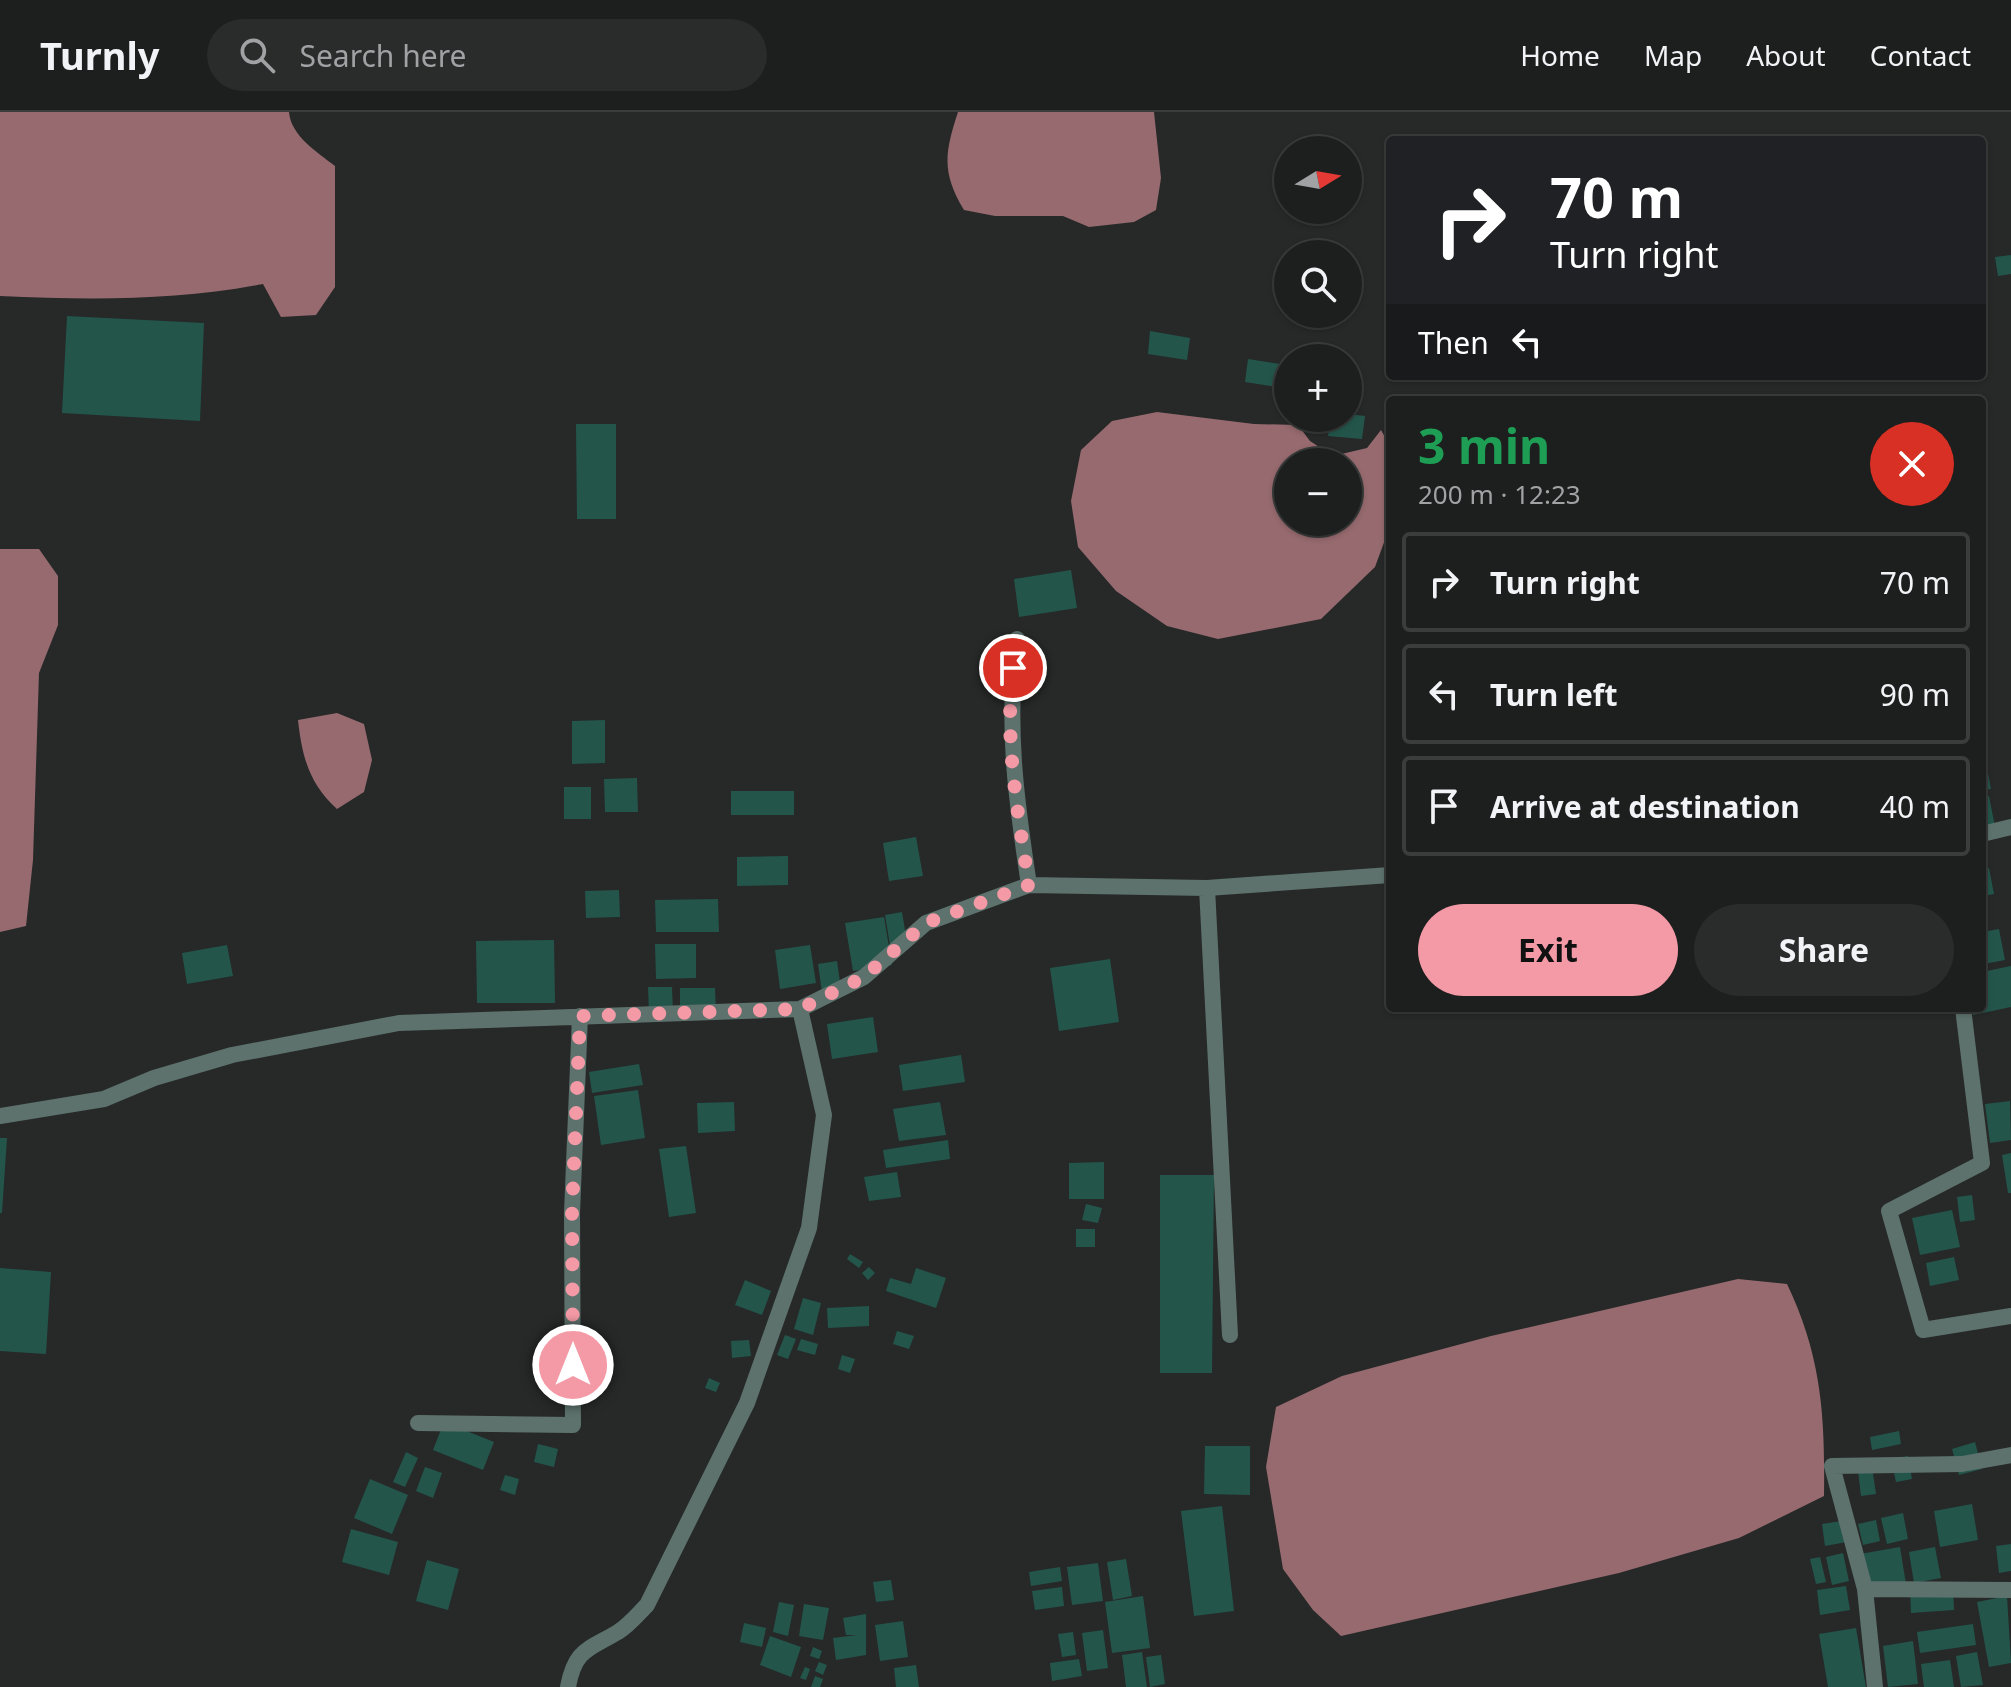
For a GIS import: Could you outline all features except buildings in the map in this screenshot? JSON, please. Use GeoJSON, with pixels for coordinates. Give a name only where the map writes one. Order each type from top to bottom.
{"type":"FeatureCollection","features":[{"type":"Feature","properties":{"kind":"street"},"geometry":{"type":"LineString","coordinates":[[1017,639],[1009,696],[1014,784],[1029,885]]}},
{"type":"Feature","properties":{"kind":"street"},"geometry":{"type":"LineString","coordinates":[[1986,833],[2011,827]]}},
{"type":"Feature","properties":{"kind":"street"},"geometry":{"type":"LineString","coordinates":[[0,1116],[104,1099],[154,1078],[232,1055],[399,1023],[800,1009],[864,977],[926,923],[1029,885],[1207,888],[1386,875]]}},
{"type":"Feature","properties":{"kind":"street"},"geometry":{"type":"LineString","coordinates":[[1207,888],[1230,1335]]}},
{"type":"Feature","properties":{"kind":"street"},"geometry":{"type":"LineString","coordinates":[[568,1687],[573,1665],[582,1650],[621,1630],[647,1605],[747,1403],[809,1228],[824,1115],[800,1009]]}},
{"type":"Feature","properties":{"kind":"street"},"geometry":{"type":"LineString","coordinates":[[1963,1012],[1982,1163],[1889,1211],[1923,1330],[2011,1316]]}},
{"type":"Feature","properties":{"kind":"street"},"geometry":{"type":"LineString","coordinates":[[418,1423],[573,1425],[572,1213],[580,1016]]}},
{"type":"Feature","properties":{"kind":"street"},"geometry":{"type":"LineString","coordinates":[[1875,1687],[1865,1589],[1832,1466],[1962,1464],[2011,1455]]}},
{"type":"Feature","properties":{"kind":"street"},"geometry":{"type":"LineString","coordinates":[[1865,1589],[2011,1590]]}},
{"type":"Feature","properties":{"kind":"shaded area"},"geometry":{"type":"Polygon","coordinates":[[[0,112],[289,112],[294,129],[335,166],[335,287],[316,315],[281,317],[263,284],[198,294],[132,298],[0,296],[0,112]]]}},
{"type":"Feature","properties":{"kind":"shaded area"},"geometry":{"type":"Polygon","coordinates":[[[958,112],[1154,112],[1161,178],[1156,210],[1134,222],[1089,227],[1063,216],[995,216],[964,210],[952,184],[948,162],[950,139],[958,112]]]}},
{"type":"Feature","properties":{"kind":"shaded area"},"geometry":{"type":"Polygon","coordinates":[[[1157,412],[1274,424],[1274,432],[1303,432],[1321,448],[1274,448],[1274,536],[1362,536],[1362,449],[1367,448],[1381,430],[1386,439],[1386,537],[1375,567],[1321,619],[1218,639],[1167,626],[1116,591],[1078,547],[1071,501],[1081,450],[1112,421],[1157,412]]]}},
{"type":"Feature","properties":{"kind":"shaded area"},"geometry":{"type":"Polygon","coordinates":[[[0,549],[39,549],[58,576],[58,625],[39,673],[33,860],[26,926],[0,932],[0,549]]]}},
{"type":"Feature","properties":{"kind":"shaded area"},"geometry":{"type":"Polygon","coordinates":[[[337,713],[364,724],[372,760],[364,792],[337,809],[320,790],[308,769],[298,720],[337,713]]]}},
{"type":"Feature","properties":{"kind":"shaded area"},"geometry":{"type":"Polygon","coordinates":[[[1738,1279],[1787,1284],[1799,1311],[1819,1388],[1824,1440],[1824,1496],[1739,1538],[1619,1573],[1341,1636],[1313,1610],[1283,1569],[1266,1467],[1276,1407],[1342,1376],[1491,1336],[1738,1279]]]}},
{"type":"Feature","properties":{"kind":"route"},"geometry":{"type":"LineString","coordinates":[[573,1365],[572,1213],[580,1016],[800,1009],[864,977],[926,923],[1029,885],[1014,784],[1009,696],[1013,668]]}}]}
